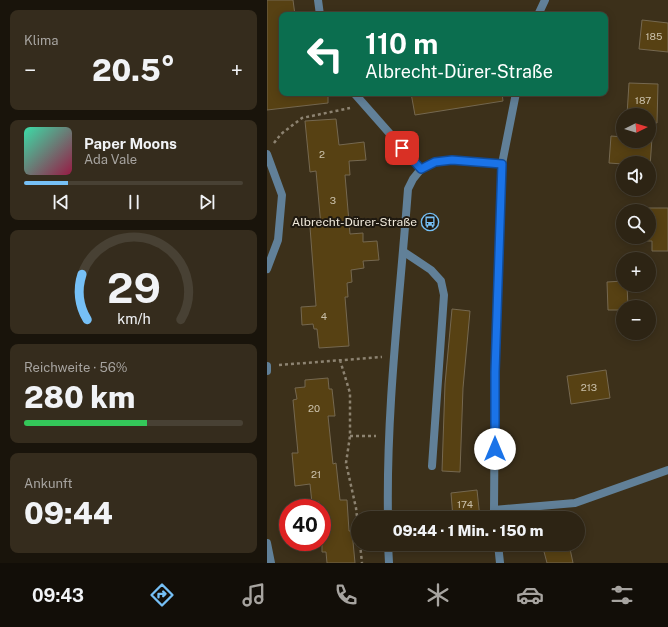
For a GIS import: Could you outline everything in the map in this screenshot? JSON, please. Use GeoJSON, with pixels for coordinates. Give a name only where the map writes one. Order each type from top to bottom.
{"type":"FeatureCollection","features":[{"type":"Feature","properties":{"kind":"street"},"geometry":{"type":"LineString","coordinates":[[318,0],[320,12]]}},
{"type":"Feature","properties":{"kind":"street"},"geometry":{"type":"LineString","coordinates":[[539,12],[545,0]]}},
{"type":"Feature","properties":{"kind":"street"},"geometry":{"type":"LineString","coordinates":[[356,96],[421,169]]}},
{"type":"Feature","properties":{"kind":"street"},"geometry":{"type":"LineString","coordinates":[[495,511],[495,372],[502,164],[515,96]]}},
{"type":"Feature","properties":{"kind":"street"},"geometry":{"type":"LineString","coordinates":[[267,154],[282,195],[278,240],[267,269]]}},
{"type":"Feature","properties":{"kind":"street"},"geometry":{"type":"LineString","coordinates":[[388,511],[389,436],[394,356],[404,252],[408,189],[413,179],[421,169],[435,162],[452,160],[502,164]]}},
{"type":"Feature","properties":{"kind":"street"},"geometry":{"type":"LineString","coordinates":[[404,252],[431,270],[441,281],[444,295],[432,466]]}},
{"type":"Feature","properties":{"kind":"street"},"geometry":{"type":"LineString","coordinates":[[267,366],[267,371]]}},
{"type":"Feature","properties":{"kind":"street"},"geometry":{"type":"LineString","coordinates":[[517,511],[575,503],[668,470]]}},
{"type":"Feature","properties":{"kind":"street"},"geometry":{"type":"LineString","coordinates":[[267,543],[271,563]]}},
{"type":"Feature","properties":{"kind":"street"},"geometry":{"type":"LineString","coordinates":[[388,551],[389,563]]}},
{"type":"Feature","properties":{"kind":"street"},"geometry":{"type":"LineString","coordinates":[[499,551],[500,563]]}},
{"type":"Feature","properties":{"kind":"path"},"geometry":{"type":"LineString","coordinates":[[272,146],[281,134],[302,118],[364,105]]}},
{"type":"Feature","properties":{"kind":"path"},"geometry":{"type":"LineString","coordinates":[[267,366],[394,356]]}},
{"type":"Feature","properties":{"kind":"path"},"geometry":{"type":"LineString","coordinates":[[340,360],[350,393],[351,436],[346,463],[356,511]]}},
{"type":"Feature","properties":{"kind":"path"},"geometry":{"type":"LineString","coordinates":[[351,436],[389,436]]}},
{"type":"Feature","properties":{"kind":"path"},"geometry":{"type":"LineString","coordinates":[[361,551],[362,563]]}},
{"type":"Feature","properties":{"kind":"building"},"geometry":{"type":"Polygon","coordinates":[[[267,0],[293,0],[295,12],[279,12],[279,96],[328,96],[328,103],[267,110],[267,0]]]}},
{"type":"Feature","properties":{"kind":"building"},"geometry":{"type":"Polygon","coordinates":[[[642,20],[668,23],[668,52],[639,49],[642,20]]]}},
{"type":"Feature","properties":{"kind":"building"},"geometry":{"type":"Polygon","coordinates":[[[629,83],[658,84],[657,123],[656,108],[627,108],[629,83]]]}},
{"type":"Feature","properties":{"kind":"building"},"geometry":{"type":"Polygon","coordinates":[[[412,96],[502,96],[503,101],[415,115],[412,96]]]}},
{"type":"Feature","properties":{"kind":"building"},"geometry":{"type":"Polygon","coordinates":[[[336,119],[339,145],[364,142],[366,160],[349,161],[350,175],[345,175],[350,234],[363,233],[363,242],[377,241],[379,260],[363,261],[364,268],[351,270],[352,282],[347,283],[348,297],[345,297],[349,346],[319,348],[317,329],[314,329],[313,324],[302,325],[301,307],[316,306],[310,227],[321,226],[316,171],[310,172],[305,121],[336,119]]]}},
{"type":"Feature","properties":{"kind":"building"},"geometry":{"type":"Polygon","coordinates":[[[611,136],[616,136],[616,148],[651,148],[651,156],[616,156],[616,164],[609,163],[611,136]]]}},
{"type":"Feature","properties":{"kind":"building"},"geometry":{"type":"Polygon","coordinates":[[[656,208],[668,208],[668,251],[652,251],[652,244],[656,244],[656,208]]]}},
{"type":"Feature","properties":{"kind":"building"},"geometry":{"type":"Polygon","coordinates":[[[616,281],[616,292],[627,292],[628,300],[616,300],[616,310],[608,310],[607,282],[616,281]]]}},
{"type":"Feature","properties":{"kind":"building"},"geometry":{"type":"Polygon","coordinates":[[[452,309],[470,311],[463,388],[460,472],[442,471],[445,384],[452,309]]]}},
{"type":"Feature","properties":{"kind":"building"},"geometry":{"type":"Polygon","coordinates":[[[606,370],[610,398],[571,404],[567,376],[606,370]]]}},
{"type":"Feature","properties":{"kind":"building"},"geometry":{"type":"Polygon","coordinates":[[[328,378],[329,389],[332,389],[335,416],[328,416],[333,464],[336,463],[340,500],[347,500],[349,531],[351,531],[351,551],[354,551],[355,563],[327,563],[326,552],[322,551],[331,551],[331,499],[312,499],[310,484],[295,486],[292,453],[298,453],[293,400],[297,399],[295,388],[305,387],[305,380],[328,378]]]}},
{"type":"Feature","properties":{"kind":"building"},"geometry":{"type":"Polygon","coordinates":[[[477,490],[479,511],[452,511],[451,493],[477,490]]]}},
{"type":"Feature","properties":{"kind":"building"},"geometry":{"type":"Polygon","coordinates":[[[544,551],[570,551],[573,563],[547,563],[544,551]]]}},
{"type":"Feature","properties":{"kind":"place","name":"Albrecht-Dürer-Straße"},"geometry":{"type":"Point","coordinates":[430,222]}},
{"type":"Feature","properties":{"kind":"route"},"geometry":{"type":"LineString","coordinates":[[402,148],[421,169],[435,162],[452,160],[502,164],[495,372],[495,449]]}}]}
